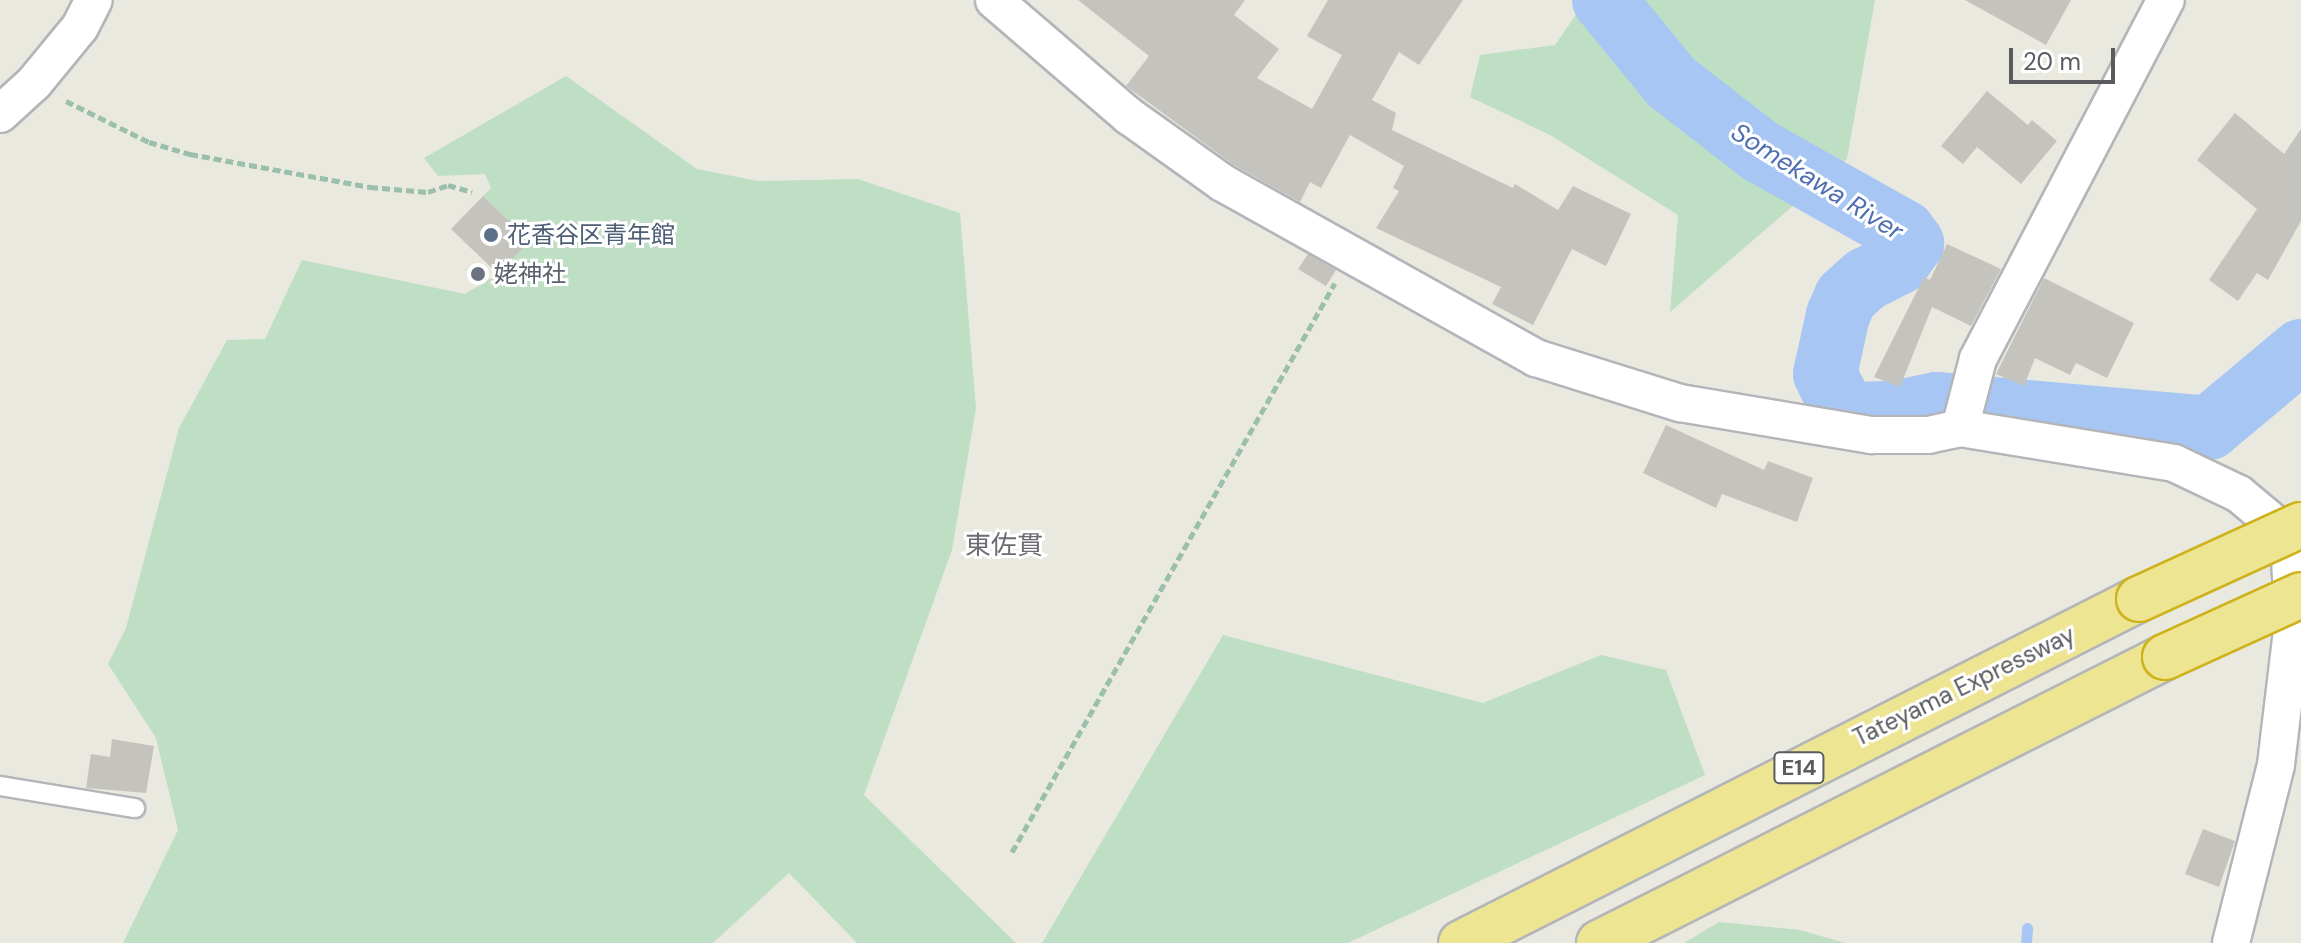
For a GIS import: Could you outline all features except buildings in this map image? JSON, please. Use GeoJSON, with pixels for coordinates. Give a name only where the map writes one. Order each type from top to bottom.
{"type":"FeatureCollection","features":[{"type":"Feature","properties":{"kind":"highway","name":"Tateyama Expressway"},"geometry":{"type":"LineString","coordinates":[[1461,943],[2139,599],[2301,525]]}},
{"type":"Feature","properties":{"kind":"highway","name":"E14"},"geometry":{"type":"LineString","coordinates":[[1599,943],[2165,657],[2298,612]]}},
{"type":"Feature","properties":{"kind":"street"},"geometry":{"type":"LineString","coordinates":[[0,114],[34,83],[80,27],[94,0]]}},
{"type":"Feature","properties":{"kind":"street"},"geometry":{"type":"LineString","coordinates":[[994,0],[1148,131],[1223,183],[1536,358],[1680,403],[1872,435],[1928,435],[1965,409],[1978,359],[2166,0]]}},
{"type":"Feature","properties":{"kind":"street"},"geometry":{"type":"LineString","coordinates":[[1965,409],[2174,463],[2239,494],[2289,536],[2298,612],[2276,765],[2231,943]]}},
{"type":"Feature","properties":{"kind":"lane"},"geometry":{"type":"LineString","coordinates":[[0,786],[135,808]]}},
{"type":"Feature","properties":{"kind":"path"},"geometry":{"type":"LineString","coordinates":[[34,83],[149,142],[190,154],[370,187],[428,192],[448,185],[472,192]]}},
{"type":"Feature","properties":{"kind":"path"},"geometry":{"type":"LineString","coordinates":[[1012,852],[1351,254]]}},
{"type":"Feature","properties":{"kind":"green space"},"geometry":{"type":"Polygon","coordinates":[[[1586,0],[1875,0],[1847,159],[1670,312],[1678,215],[1550,135],[1470,97],[1480,55],[1555,45],[1586,0]]]}},
{"type":"Feature","properties":{"kind":"green space"},"geometry":{"type":"Polygon","coordinates":[[[566,76],[697,169],[758,181],[858,179],[960,213],[976,408],[952,550],[864,795],[1016,943],[857,943],[789,873],[713,943],[123,943],[178,830],[156,738],[108,664],[126,628],[179,428],[227,340],[265,339],[302,260],[465,294],[498,274],[530,241],[483,196],[491,188],[485,174],[438,176],[424,158],[566,76]]]}},
{"type":"Feature","properties":{"kind":"green space"},"geometry":{"type":"Polygon","coordinates":[[[1223,635],[1483,703],[1601,655],[1666,670],[1705,775],[1348,943],[1042,943],[1223,635]]]}},
{"type":"Feature","properties":{"kind":"green space"},"geometry":{"type":"Polygon","coordinates":[[[1719,922],[1800,930],[1845,943],[1684,943],[1719,922]]]}},
{"type":"Feature","properties":{"kind":"waterway","name":"Somekawa River"},"geometry":{"type":"LineString","coordinates":[[1604,0],[1671,82],[1760,151],[1904,232],[1912,243],[1898,263],[1866,279],[1846,297],[1838,315],[1825,374],[1845,414],[1893,413],[1936,404],[2209,428],[2301,351]]}},
{"type":"Feature","properties":{"kind":"waterway"},"geometry":{"type":"LineString","coordinates":[[2026,943],[2027,928]]}},
{"type":"Feature","properties":{"kind":"place","name":"花香谷区青年館"},"geometry":{"type":"Point","coordinates":[491,235]}},
{"type":"Feature","properties":{"kind":"place","name":"姥神社"},"geometry":{"type":"Point","coordinates":[478,274]}},
{"type":"Feature","properties":{"kind":"district","name":"東佐貫"},"geometry":{"type":"Point","coordinates":[1004,546]}}]}
